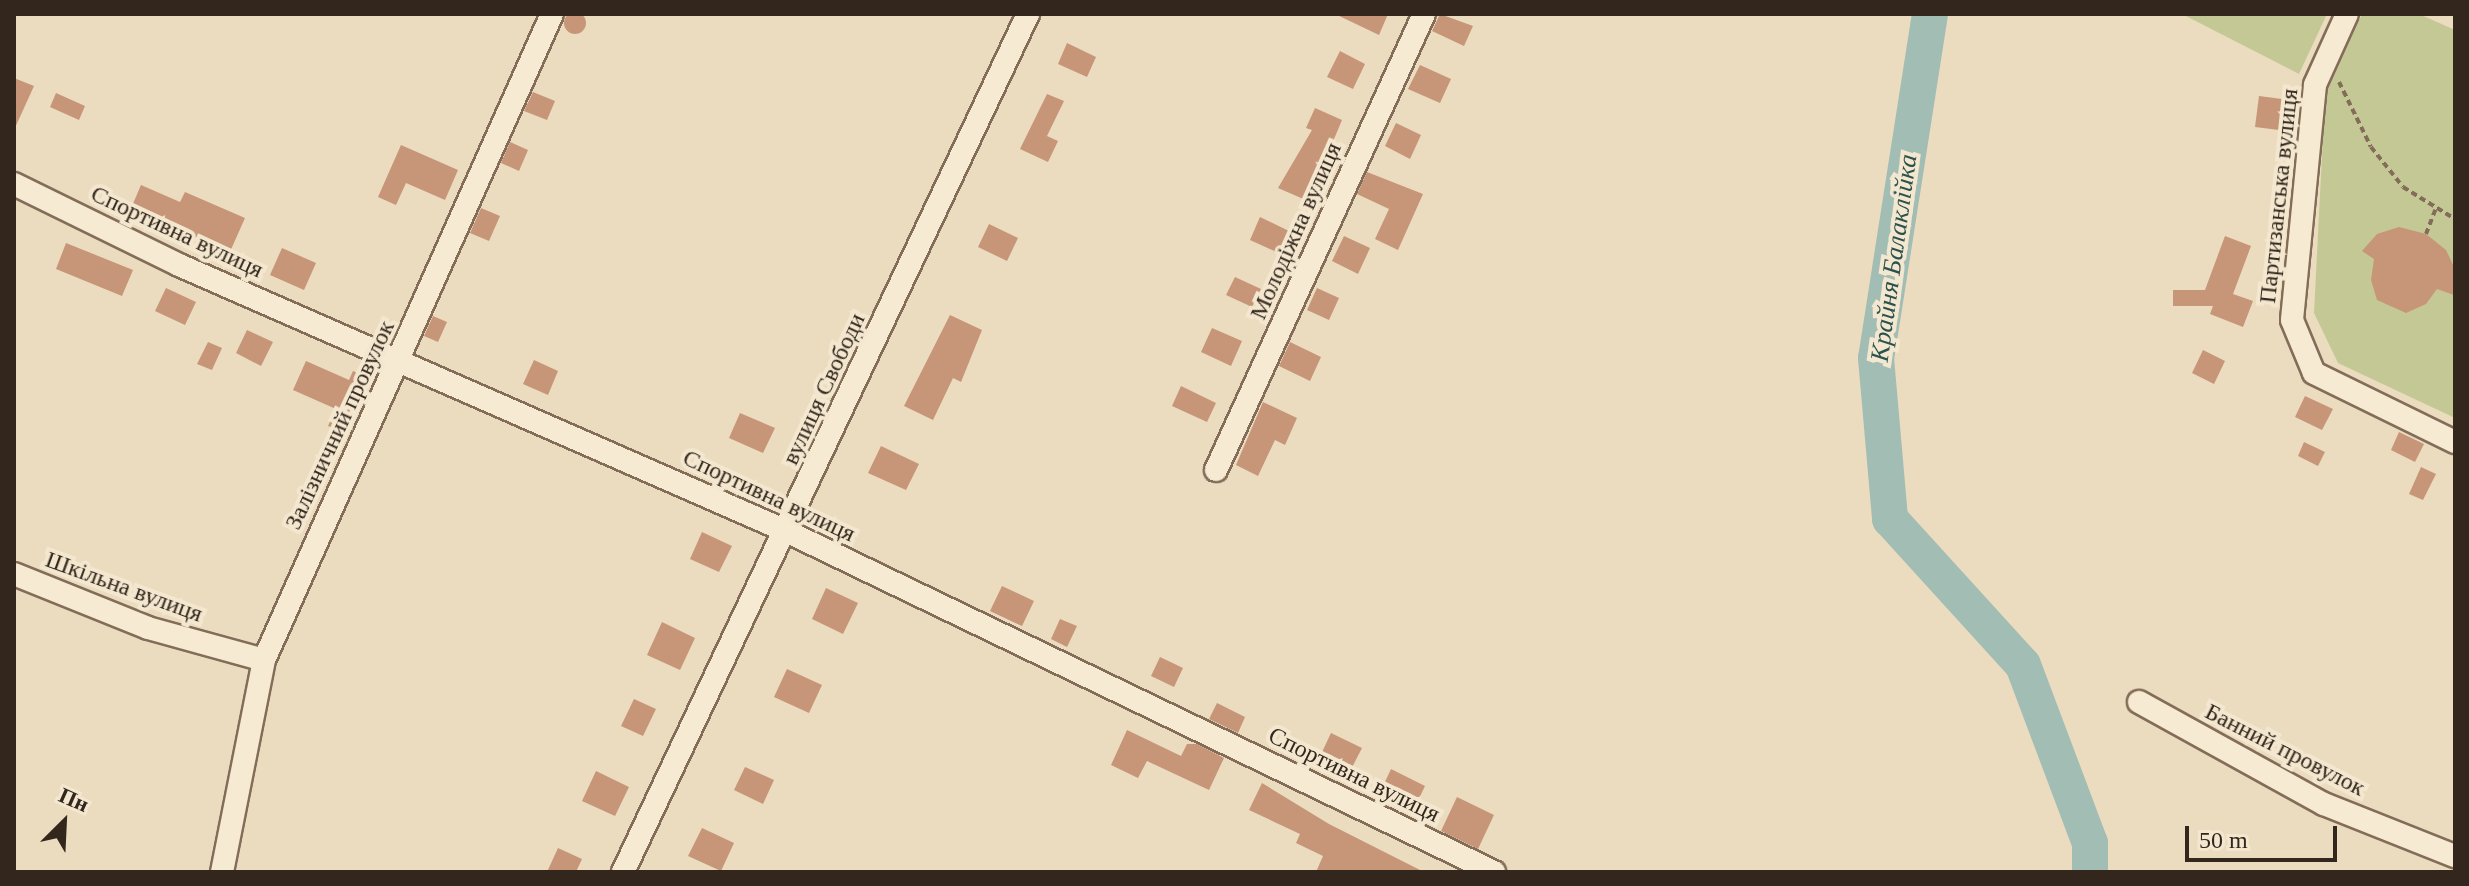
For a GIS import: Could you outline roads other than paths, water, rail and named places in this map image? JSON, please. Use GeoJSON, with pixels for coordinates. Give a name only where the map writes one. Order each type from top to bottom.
{"type":"FeatureCollection","features":[{"type":"Feature","properties":{"kind":"street","name":"Залізничний провулок"},"geometry":{"type":"LineString","coordinates":[[222,872],[264,660],[552,14]]}},
{"type":"Feature","properties":{"kind":"street","name":"вулиця Свободи"},"geometry":{"type":"LineString","coordinates":[[623,872],[1028,14]]}},
{"type":"Feature","properties":{"kind":"street","name":"Молодіжна вулиця"},"geometry":{"type":"LineString","coordinates":[[1216,470],[1424,14]]}},
{"type":"Feature","properties":{"kind":"street","name":"Партизанська вулиця"},"geometry":{"type":"LineString","coordinates":[[2347,14],[2315,85],[2292,320],[2314,373],[2455,442]]}},
{"type":"Feature","properties":{"kind":"street","name":"Спортивна вулиця"},"geometry":{"type":"LineString","coordinates":[[14,184],[179,265],[401,358],[786,531],[1494,872]]}},
{"type":"Feature","properties":{"kind":"street","name":"Шкільна вулиця"},"geometry":{"type":"LineString","coordinates":[[14,574],[148,628],[264,660]]}},
{"type":"Feature","properties":{"kind":"street","name":"Банний провулок"},"geometry":{"type":"LineString","coordinates":[[2139,702],[2324,804],[2455,856]]}},
{"type":"Feature","properties":{"kind":"waterway","name":"Крайня Балаклійка"},"geometry":{"type":"LineString","coordinates":[[1930,14],[1876,358],[1890,519],[2023,665],[2090,843],[2090,872]]}}]}
